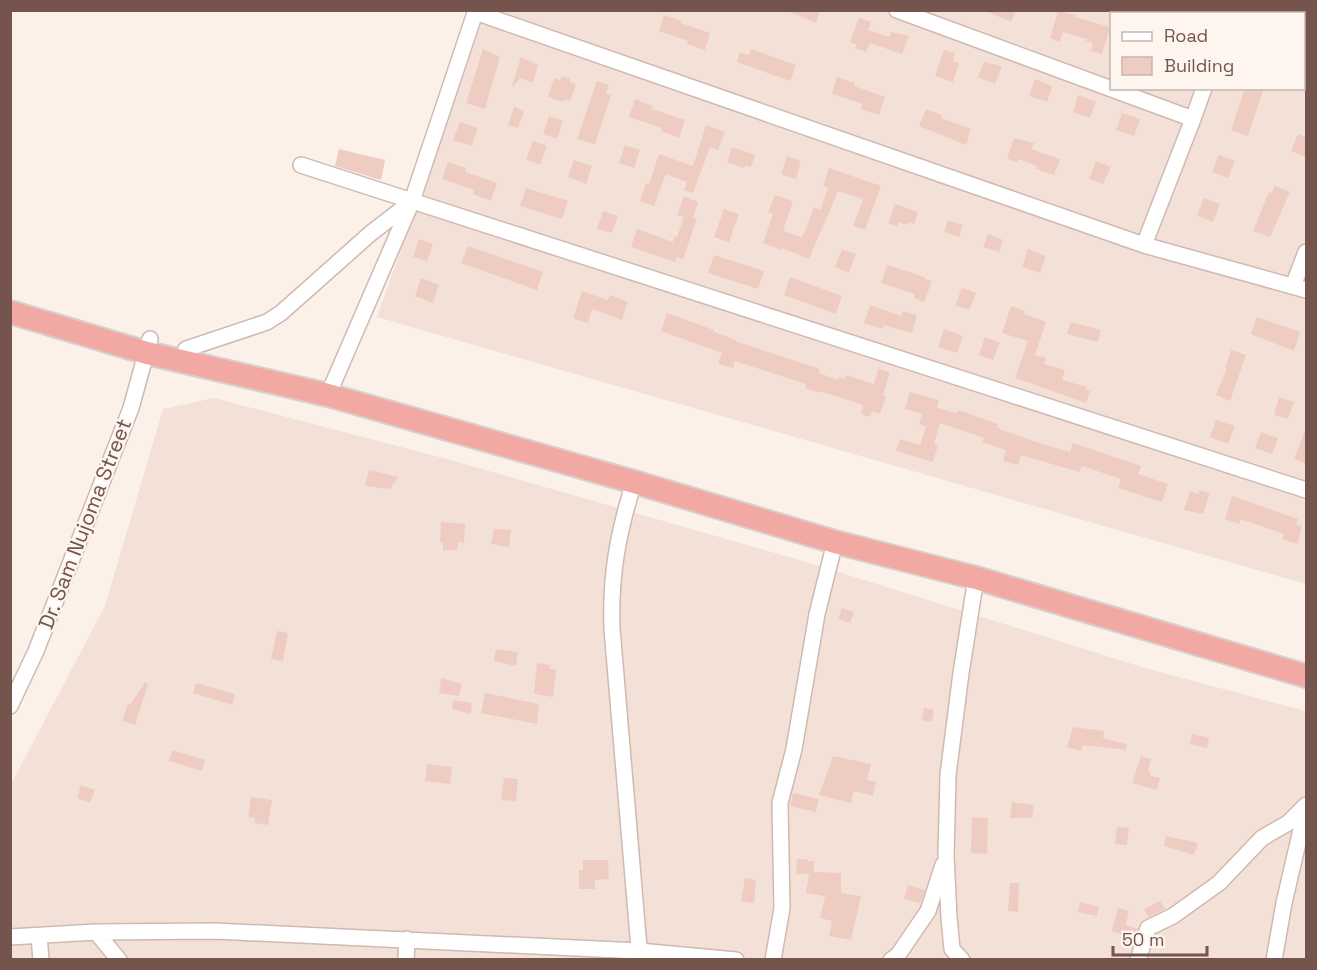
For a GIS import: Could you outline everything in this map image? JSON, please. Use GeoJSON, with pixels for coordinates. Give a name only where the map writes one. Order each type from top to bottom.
{"type":"FeatureCollection","features":[{"type":"Feature","properties":{"kind":"highway"},"geometry":{"type":"LineString","coordinates":[[10,300],[148,346],[186,349],[256,368],[328,395]]}},
{"type":"Feature","properties":{"kind":"highway"},"geometry":{"type":"LineString","coordinates":[[10,312],[148,346],[328,395],[835,542],[976,578],[1306,676]]}},
{"type":"Feature","properties":{"kind":"street"},"geometry":{"type":"LineString","coordinates":[[897,10],[1110,88]]}},
{"type":"Feature","properties":{"kind":"street"},"geometry":{"type":"LineString","coordinates":[[328,395],[412,201],[475,11],[1144,245],[1300,288],[1306,252]]}},
{"type":"Feature","properties":{"kind":"street"},"geometry":{"type":"LineString","coordinates":[[1114,90],[1193,119]]}},
{"type":"Feature","properties":{"kind":"street"},"geometry":{"type":"LineString","coordinates":[[1144,245],[1203,90]]}},
{"type":"Feature","properties":{"kind":"street"},"geometry":{"type":"LineString","coordinates":[[301,165],[1306,490]]}},
{"type":"Feature","properties":{"kind":"street"},"geometry":{"type":"LineString","coordinates":[[186,349],[267,322],[281,313],[371,233],[412,201]]}},
{"type":"Feature","properties":{"kind":"street","name":"Dr. Sam Nujoma Street"},"geometry":{"type":"LineString","coordinates":[[10,706],[36,651],[131,408],[148,346]]}},
{"type":"Feature","properties":{"kind":"street"},"geometry":{"type":"LineString","coordinates":[[634,482],[616,549],[611,598],[639,955]]}},
{"type":"Feature","properties":{"kind":"street"},"geometry":{"type":"LineString","coordinates":[[773,960],[782,908],[780,803],[794,749],[817,614],[835,542]]}},
{"type":"Feature","properties":{"kind":"street"},"geometry":{"type":"LineString","coordinates":[[962,960],[952,949],[946,856],[948,775],[976,578]]}},
{"type":"Feature","properties":{"kind":"street"},"geometry":{"type":"LineString","coordinates":[[1138,960],[1148,928],[1173,916],[1219,883],[1262,838],[1288,823],[1306,806]]}},
{"type":"Feature","properties":{"kind":"street"},"geometry":{"type":"LineString","coordinates":[[1274,960],[1284,903],[1306,806]]}},
{"type":"Feature","properties":{"kind":"street"},"geometry":{"type":"LineString","coordinates":[[891,960],[898,955],[928,911],[946,856]]}},
{"type":"Feature","properties":{"kind":"street"},"geometry":{"type":"LineString","coordinates":[[10,937],[96,932],[215,931],[407,939],[736,960]]}},
{"type":"Feature","properties":{"kind":"street"},"geometry":{"type":"LineString","coordinates":[[96,932],[119,960]]}},
{"type":"Feature","properties":{"kind":"street"},"geometry":{"type":"LineString","coordinates":[[39,936],[41,960]]}},
{"type":"Feature","properties":{"kind":"street"},"geometry":{"type":"LineString","coordinates":[[406,960],[407,939]]}},
{"type":"Feature","properties":{"kind":"shaded area"},"geometry":{"type":"Polygon","coordinates":[[[485,11],[1306,11],[1306,584],[377,317],[485,11]]]}},
{"type":"Feature","properties":{"kind":"shaded area"},"geometry":{"type":"Polygon","coordinates":[[[214,398],[447,459],[810,563],[1145,668],[1306,711],[1306,959],[11,959],[10,786],[105,606],[163,409],[214,398]]]}},
{"type":"Feature","properties":{"kind":"building"},"geometry":{"type":"Polygon","coordinates":[[[786,10],[820,10],[816,23],[786,10]]]}},
{"type":"Feature","properties":{"kind":"building"},"geometry":{"type":"Polygon","coordinates":[[[983,10],[1016,10],[1011,22],[983,10]]]}},
{"type":"Feature","properties":{"kind":"building"},"geometry":{"type":"Polygon","coordinates":[[[1058,11],[1110,27],[1102,54],[1091,51],[1093,43],[1086,41],[1087,39],[1063,32],[1060,42],[1050,38],[1058,11]]]}},
{"type":"Feature","properties":{"kind":"building"},"geometry":{"type":"Polygon","coordinates":[[[664,15],[710,33],[705,50],[687,44],[688,41],[659,31],[664,15]]]}},
{"type":"Feature","properties":{"kind":"building"},"geometry":{"type":"Polygon","coordinates":[[[859,18],[871,22],[868,30],[889,37],[891,32],[909,36],[902,54],[870,43],[866,52],[855,48],[857,45],[850,42],[859,18]]]}},
{"type":"Feature","properties":{"kind":"building"},"geometry":{"type":"Polygon","coordinates":[[[483,49],[500,57],[485,109],[466,103],[483,49]]]}},
{"type":"Feature","properties":{"kind":"building"},"geometry":{"type":"Polygon","coordinates":[[[751,49],[796,65],[790,81],[737,62],[740,52],[749,55],[751,49]]]}},
{"type":"Feature","properties":{"kind":"building"},"geometry":{"type":"Polygon","coordinates":[[[944,50],[955,53],[953,61],[959,63],[953,82],[935,76],[944,50]]]}},
{"type":"Feature","properties":{"kind":"building"},"geometry":{"type":"Polygon","coordinates":[[[521,57],[538,65],[533,83],[520,78],[513,87],[512,86],[521,57]]]}},
{"type":"Feature","properties":{"kind":"building"},"geometry":{"type":"Polygon","coordinates":[[[984,62],[1002,66],[995,84],[978,77],[984,62]]]}},
{"type":"Feature","properties":{"kind":"building"},"geometry":{"type":"Polygon","coordinates":[[[562,76],[576,84],[570,101],[564,100],[563,102],[548,97],[554,78],[560,80],[562,76]]]}},
{"type":"Feature","properties":{"kind":"building"},"geometry":{"type":"Polygon","coordinates":[[[837,77],[885,97],[879,115],[861,109],[863,104],[832,94],[837,77]]]}},
{"type":"Feature","properties":{"kind":"building"},"geometry":{"type":"Polygon","coordinates":[[[1035,79],[1052,86],[1047,102],[1029,96],[1035,79]]]}},
{"type":"Feature","properties":{"kind":"building"},"geometry":{"type":"Polygon","coordinates":[[[597,81],[609,85],[606,94],[611,95],[595,144],[577,139],[597,81]]]}},
{"type":"Feature","properties":{"kind":"building"},"geometry":{"type":"Polygon","coordinates":[[[1244,90],[1263,90],[1248,136],[1231,130],[1244,90]]]}},
{"type":"Feature","properties":{"kind":"building"},"geometry":{"type":"Polygon","coordinates":[[[1078,95],[1096,102],[1090,118],[1073,112],[1078,95]]]}},
{"type":"Feature","properties":{"kind":"building"},"geometry":{"type":"Polygon","coordinates":[[[635,99],[653,106],[652,109],[685,120],[679,138],[661,131],[662,128],[629,117],[635,99]]]}},
{"type":"Feature","properties":{"kind":"building"},"geometry":{"type":"Polygon","coordinates":[[[514,107],[524,111],[518,128],[508,125],[514,107]]]}},
{"type":"Feature","properties":{"kind":"building"},"geometry":{"type":"Polygon","coordinates":[[[926,109],[942,115],[941,118],[971,129],[966,145],[919,126],[926,109]]]}},
{"type":"Feature","properties":{"kind":"building"},"geometry":{"type":"Polygon","coordinates":[[[1122,113],[1140,119],[1134,136],[1116,130],[1122,113]]]}},
{"type":"Feature","properties":{"kind":"building"},"geometry":{"type":"Polygon","coordinates":[[[549,116],[563,121],[557,139],[543,134],[549,116]]]}},
{"type":"Feature","properties":{"kind":"building"},"geometry":{"type":"Polygon","coordinates":[[[460,122],[478,128],[472,146],[453,140],[460,122]]]}},
{"type":"Feature","properties":{"kind":"building"},"geometry":{"type":"Polygon","coordinates":[[[706,125],[725,132],[718,150],[710,147],[693,193],[684,190],[687,182],[668,175],[665,176],[654,206],[640,201],[646,183],[649,184],[659,154],[693,166],[706,125]]]}},
{"type":"Feature","properties":{"kind":"building"},"geometry":{"type":"Polygon","coordinates":[[[1298,134],[1306,137],[1306,157],[1291,151],[1298,134]]]}},
{"type":"Feature","properties":{"kind":"building"},"geometry":{"type":"Polygon","coordinates":[[[1014,138],[1034,143],[1031,149],[1060,159],[1054,175],[1036,169],[1037,166],[1019,159],[1017,162],[1007,159],[1014,138]]]}},
{"type":"Feature","properties":{"kind":"building"},"geometry":{"type":"Polygon","coordinates":[[[533,141],[547,146],[540,165],[526,159],[533,141]]]}},
{"type":"Feature","properties":{"kind":"building"},"geometry":{"type":"Polygon","coordinates":[[[625,145],[640,150],[634,168],[619,163],[625,145]]]}},
{"type":"Feature","properties":{"kind":"building"},"geometry":{"type":"Polygon","coordinates":[[[732,147],[755,155],[751,167],[746,165],[744,168],[727,162],[732,147]]]}},
{"type":"Feature","properties":{"kind":"building"},"geometry":{"type":"Polygon","coordinates":[[[339,149],[385,160],[381,180],[335,166],[339,149]]]}},
{"type":"Feature","properties":{"kind":"building"},"geometry":{"type":"Polygon","coordinates":[[[1219,155],[1235,161],[1228,178],[1212,172],[1219,155]]]}},
{"type":"Feature","properties":{"kind":"building"},"geometry":{"type":"Polygon","coordinates":[[[787,156],[801,161],[796,179],[781,174],[787,156]]]}},
{"type":"Feature","properties":{"kind":"building"},"geometry":{"type":"Polygon","coordinates":[[[574,160],[592,166],[586,184],[568,177],[574,160]]]}},
{"type":"Feature","properties":{"kind":"building"},"geometry":{"type":"Polygon","coordinates":[[[1096,161],[1111,167],[1103,184],[1089,179],[1096,161]]]}},
{"type":"Feature","properties":{"kind":"building"},"geometry":{"type":"Polygon","coordinates":[[[448,162],[466,168],[465,172],[497,183],[491,201],[473,194],[474,190],[442,179],[448,162]]]}},
{"type":"Feature","properties":{"kind":"building"},"geometry":{"type":"Polygon","coordinates":[[[829,168],[881,186],[865,230],[853,226],[863,199],[838,191],[809,259],[763,243],[773,214],[768,212],[775,195],[793,201],[783,231],[803,236],[814,207],[820,210],[828,188],[823,186],[829,168]]]}},
{"type":"Feature","properties":{"kind":"building"},"geometry":{"type":"Polygon","coordinates":[[[1275,186],[1290,192],[1270,237],[1253,231],[1269,192],[1272,193],[1275,186]]]}},
{"type":"Feature","properties":{"kind":"building"},"geometry":{"type":"Polygon","coordinates":[[[526,188],[568,201],[562,219],[520,206],[526,188]]]}},
{"type":"Feature","properties":{"kind":"building"},"geometry":{"type":"Polygon","coordinates":[[[684,196],[698,202],[693,218],[697,219],[683,259],[677,257],[675,262],[631,247],[637,229],[673,242],[684,217],[677,215],[684,196]]]}},
{"type":"Feature","properties":{"kind":"building"},"geometry":{"type":"Polygon","coordinates":[[[1204,198],[1220,204],[1213,222],[1197,215],[1204,198]]]}},
{"type":"Feature","properties":{"kind":"building"},"geometry":{"type":"Polygon","coordinates":[[[895,204],[918,212],[914,224],[908,222],[907,225],[899,222],[897,226],[888,223],[895,204]]]}},
{"type":"Feature","properties":{"kind":"building"},"geometry":{"type":"Polygon","coordinates":[[[724,209],[739,214],[729,242],[714,237],[724,209]]]}},
{"type":"Feature","properties":{"kind":"building"},"geometry":{"type":"Polygon","coordinates":[[[603,211],[618,216],[612,233],[597,229],[603,211]]]}},
{"type":"Feature","properties":{"kind":"building"},"geometry":{"type":"Polygon","coordinates":[[[948,220],[963,225],[959,237],[944,232],[948,220]]]}},
{"type":"Feature","properties":{"kind":"building"},"geometry":{"type":"Polygon","coordinates":[[[988,234],[1003,240],[999,252],[983,247],[988,234]]]}},
{"type":"Feature","properties":{"kind":"building"},"geometry":{"type":"Polygon","coordinates":[[[419,239],[433,244],[427,261],[413,257],[419,239]]]}},
{"type":"Feature","properties":{"kind":"building"},"geometry":{"type":"Polygon","coordinates":[[[468,246],[543,272],[537,290],[461,263],[468,246]]]}},
{"type":"Feature","properties":{"kind":"building"},"geometry":{"type":"Polygon","coordinates":[[[842,249],[856,254],[849,273],[835,267],[842,249]]]}},
{"type":"Feature","properties":{"kind":"building"},"geometry":{"type":"Polygon","coordinates":[[[1028,249],[1046,256],[1040,273],[1022,267],[1028,249]]]}},
{"type":"Feature","properties":{"kind":"building"},"geometry":{"type":"Polygon","coordinates":[[[714,255],[764,271],[758,289],[708,273],[714,255]]]}},
{"type":"Feature","properties":{"kind":"building"},"geometry":{"type":"Polygon","coordinates":[[[887,265],[932,281],[924,302],[914,298],[915,294],[881,283],[887,265]]]}},
{"type":"Feature","properties":{"kind":"building"},"geometry":{"type":"Polygon","coordinates":[[[790,277],[842,296],[836,314],[784,295],[790,277]]]}},
{"type":"Feature","properties":{"kind":"building"},"geometry":{"type":"Polygon","coordinates":[[[421,278],[439,285],[433,303],[415,296],[421,278]]]}},
{"type":"Feature","properties":{"kind":"building"},"geometry":{"type":"Polygon","coordinates":[[[962,288],[976,293],[969,310],[955,305],[962,288]]]}},
{"type":"Feature","properties":{"kind":"building"},"geometry":{"type":"Polygon","coordinates":[[[582,291],[608,300],[610,295],[628,302],[622,320],[592,309],[588,323],[573,318],[582,291]]]}},
{"type":"Feature","properties":{"kind":"building"},"geometry":{"type":"Polygon","coordinates":[[[870,305],[901,316],[902,311],[917,315],[912,333],[884,325],[883,329],[864,323],[870,305]]]}},
{"type":"Feature","properties":{"kind":"building"},"geometry":{"type":"Polygon","coordinates":[[[1011,306],[1025,311],[1024,314],[1046,322],[1035,355],[1046,358],[1044,364],[1065,370],[1062,380],[1087,387],[1086,390],[1090,391],[1086,403],[1015,378],[1028,341],[1002,333],[1011,306]]]}},
{"type":"Feature","properties":{"kind":"building"},"geometry":{"type":"Polygon","coordinates":[[[667,313],[714,330],[735,341],[820,369],[819,373],[838,380],[839,377],[845,379],[846,375],[874,384],[878,369],[890,372],[880,414],[872,411],[870,417],[861,414],[863,405],[820,391],[819,393],[805,388],[806,384],[735,361],[733,368],[718,364],[722,353],[661,331],[667,313]]]}},
{"type":"Feature","properties":{"kind":"building"},"geometry":{"type":"Polygon","coordinates":[[[1257,317],[1300,332],[1294,351],[1251,334],[1257,317]]]}},
{"type":"Feature","properties":{"kind":"building"},"geometry":{"type":"Polygon","coordinates":[[[1071,322],[1101,330],[1098,342],[1067,334],[1071,322]]]}},
{"type":"Feature","properties":{"kind":"building"},"geometry":{"type":"Polygon","coordinates":[[[944,329],[963,336],[957,353],[938,347],[944,329]]]}},
{"type":"Feature","properties":{"kind":"building"},"geometry":{"type":"Polygon","coordinates":[[[985,337],[1000,343],[993,360],[979,355],[985,337]]]}},
{"type":"Feature","properties":{"kind":"building"},"geometry":{"type":"Polygon","coordinates":[[[1231,350],[1246,355],[1230,401],[1216,395],[1227,368],[1225,368],[1231,350]]]}},
{"type":"Feature","properties":{"kind":"building"},"geometry":{"type":"Polygon","coordinates":[[[910,392],[939,400],[937,408],[957,413],[959,410],[998,424],[997,427],[1002,430],[1042,444],[1070,452],[1073,443],[1141,466],[1138,474],[1168,484],[1162,502],[1118,488],[1121,479],[1082,466],[1079,472],[1021,455],[1018,465],[1003,461],[1006,450],[982,442],[984,438],[940,423],[934,444],[938,445],[933,462],[896,451],[900,439],[920,445],[926,427],[919,424],[922,414],[905,409],[910,392]]]}},
{"type":"Feature","properties":{"kind":"building"},"geometry":{"type":"Polygon","coordinates":[[[1279,397],[1294,402],[1288,419],[1274,415],[1279,397]]]}},
{"type":"Feature","properties":{"kind":"building"},"geometry":{"type":"Polygon","coordinates":[[[1216,420],[1235,426],[1228,444],[1210,437],[1216,420]]]}},
{"type":"Feature","properties":{"kind":"building"},"geometry":{"type":"Polygon","coordinates":[[[1306,428],[1306,464],[1294,459],[1306,428]]]}},
{"type":"Feature","properties":{"kind":"building"},"geometry":{"type":"Polygon","coordinates":[[[1261,432],[1278,438],[1272,454],[1255,448],[1261,432]]]}},
{"type":"Feature","properties":{"kind":"building"},"geometry":{"type":"Polygon","coordinates":[[[369,470],[398,477],[390,489],[365,486],[369,470]]]}},
{"type":"Feature","properties":{"kind":"building"},"geometry":{"type":"Polygon","coordinates":[[[1199,490],[1210,493],[1203,514],[1184,510],[1190,491],[1198,494],[1199,490]]]}},
{"type":"Feature","properties":{"kind":"building"},"geometry":{"type":"Polygon","coordinates":[[[1232,496],[1298,519],[1296,524],[1302,526],[1297,544],[1282,539],[1284,534],[1241,519],[1239,524],[1225,519],[1232,496]]]}},
{"type":"Feature","properties":{"kind":"building"},"geometry":{"type":"Polygon","coordinates":[[[441,522],[465,524],[464,543],[458,542],[457,550],[443,550],[443,542],[440,542],[441,522]]]}},
{"type":"Feature","properties":{"kind":"building"},"geometry":{"type":"Polygon","coordinates":[[[494,529],[511,530],[509,547],[491,544],[494,529]]]}},
{"type":"Feature","properties":{"kind":"building"},"geometry":{"type":"Polygon","coordinates":[[[842,608],[854,612],[850,623],[838,619],[842,608]]]}},
{"type":"Feature","properties":{"kind":"building"},"geometry":{"type":"Polygon","coordinates":[[[277,631],[288,633],[283,661],[271,659],[277,631]]]}},
{"type":"Feature","properties":{"kind":"building"},"geometry":{"type":"Polygon","coordinates":[[[496,649],[518,652],[516,666],[494,661],[496,649]]]}},
{"type":"Feature","properties":{"kind":"building"},"geometry":{"type":"Polygon","coordinates":[[[537,663],[550,665],[550,669],[556,670],[553,697],[534,694],[537,663]]]}},
{"type":"Feature","properties":{"kind":"building"},"geometry":{"type":"Polygon","coordinates":[[[441,678],[462,684],[459,696],[439,693],[441,678]]]}},
{"type":"Feature","properties":{"kind":"building"},"geometry":{"type":"Polygon","coordinates":[[[145,682],[148,684],[135,725],[122,721],[128,704],[130,705],[145,682]]]}},
{"type":"Feature","properties":{"kind":"building"},"geometry":{"type":"Polygon","coordinates":[[[196,683],[235,694],[232,705],[193,693],[196,683]]]}},
{"type":"Feature","properties":{"kind":"building"},"geometry":{"type":"Polygon","coordinates":[[[485,693],[539,704],[537,724],[481,713],[485,693]]]}},
{"type":"Feature","properties":{"kind":"building"},"geometry":{"type":"Polygon","coordinates":[[[453,700],[472,703],[471,714],[452,709],[453,700]]]}},
{"type":"Feature","properties":{"kind":"building"},"geometry":{"type":"Polygon","coordinates":[[[924,708],[934,710],[932,722],[922,720],[924,708]]]}},
{"type":"Feature","properties":{"kind":"building"},"geometry":{"type":"Polygon","coordinates":[[[1073,727],[1104,731],[1103,738],[1127,744],[1126,750],[1083,745],[1081,751],[1067,747],[1073,727]]]}},
{"type":"Feature","properties":{"kind":"building"},"geometry":{"type":"Polygon","coordinates":[[[1192,734],[1209,738],[1207,748],[1190,744],[1192,734]]]}},
{"type":"Feature","properties":{"kind":"building"},"geometry":{"type":"Polygon","coordinates":[[[172,750],[205,760],[202,771],[169,761],[172,750]]]}},
{"type":"Feature","properties":{"kind":"building"},"geometry":{"type":"Polygon","coordinates":[[[833,756],[871,764],[867,780],[876,782],[873,796],[854,791],[851,803],[819,795],[833,756]]]}},
{"type":"Feature","properties":{"kind":"building"},"geometry":{"type":"Polygon","coordinates":[[[1141,756],[1151,759],[1148,771],[1151,772],[1150,776],[1160,778],[1157,790],[1132,783],[1141,756]]]}},
{"type":"Feature","properties":{"kind":"building"},"geometry":{"type":"Polygon","coordinates":[[[427,764],[452,767],[450,784],[425,781],[427,764]]]}},
{"type":"Feature","properties":{"kind":"building"},"geometry":{"type":"Polygon","coordinates":[[[504,778],[518,779],[516,801],[501,800],[504,778]]]}},
{"type":"Feature","properties":{"kind":"building"},"geometry":{"type":"Polygon","coordinates":[[[81,785],[95,790],[90,803],[77,798],[81,785]]]}},
{"type":"Feature","properties":{"kind":"building"},"geometry":{"type":"Polygon","coordinates":[[[793,793],[819,799],[816,812],[790,806],[793,793]]]}},
{"type":"Feature","properties":{"kind":"building"},"geometry":{"type":"Polygon","coordinates":[[[251,797],[272,800],[268,825],[255,823],[255,818],[248,817],[251,797]]]}},
{"type":"Feature","properties":{"kind":"building"},"geometry":{"type":"Polygon","coordinates":[[[1012,802],[1034,805],[1032,818],[1010,818],[1012,802]]]}},
{"type":"Feature","properties":{"kind":"building"},"geometry":{"type":"Polygon","coordinates":[[[972,817],[988,818],[987,854],[971,853],[972,817]]]}},
{"type":"Feature","properties":{"kind":"building"},"geometry":{"type":"Polygon","coordinates":[[[1117,827],[1129,828],[1127,845],[1115,844],[1117,827]]]}},
{"type":"Feature","properties":{"kind":"building"},"geometry":{"type":"Polygon","coordinates":[[[1166,836],[1198,843],[1194,855],[1164,846],[1166,836]]]}},
{"type":"Feature","properties":{"kind":"building"},"geometry":{"type":"Polygon","coordinates":[[[797,859],[814,861],[814,872],[841,873],[841,893],[861,896],[851,940],[829,936],[832,921],[820,918],[825,896],[806,893],[809,874],[796,874],[797,859]]]}},
{"type":"Feature","properties":{"kind":"building"},"geometry":{"type":"Polygon","coordinates":[[[583,860],[608,860],[609,879],[595,880],[595,889],[579,889],[579,870],[583,870],[583,860]]]}},
{"type":"Feature","properties":{"kind":"building"},"geometry":{"type":"Polygon","coordinates":[[[745,878],[756,880],[754,903],[741,901],[745,878]]]}},
{"type":"Feature","properties":{"kind":"building"},"geometry":{"type":"Polygon","coordinates":[[[1010,883],[1019,883],[1018,912],[1008,911],[1010,883]]]}},
{"type":"Feature","properties":{"kind":"building"},"geometry":{"type":"Polygon","coordinates":[[[908,885],[925,890],[920,903],[904,899],[908,885]]]}},
{"type":"Feature","properties":{"kind":"building"},"geometry":{"type":"Polygon","coordinates":[[[1160,901],[1165,909],[1148,917],[1144,909],[1160,901]]]}},
{"type":"Feature","properties":{"kind":"building"},"geometry":{"type":"Polygon","coordinates":[[[1080,902],[1099,907],[1097,916],[1078,912],[1080,902]]]}},
{"type":"Feature","properties":{"kind":"building"},"geometry":{"type":"Polygon","coordinates":[[[1118,908],[1129,911],[1126,925],[1138,929],[1134,939],[1112,931],[1118,908]]]}}]}
